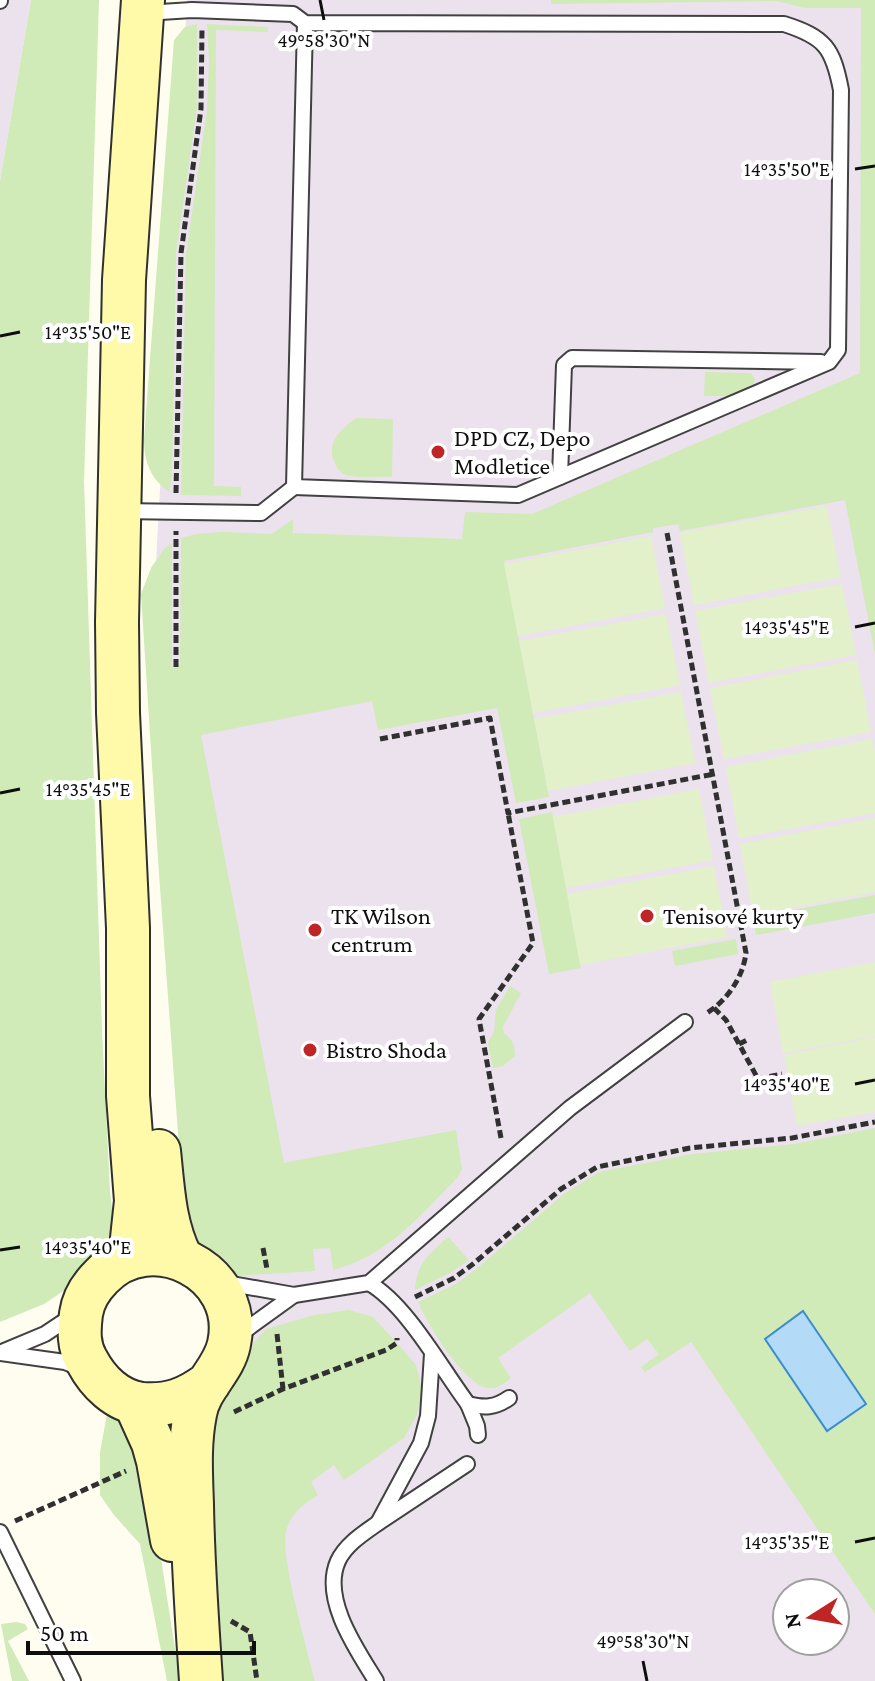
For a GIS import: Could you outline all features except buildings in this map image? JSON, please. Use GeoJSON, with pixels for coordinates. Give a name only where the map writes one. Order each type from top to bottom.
{"type":"FeatureCollection","features":[{"type":"Feature","properties":{"kind":"main road"},"geometry":{"type":"LineString","coordinates":[[130,1257],[136,1201],[128,1096],[128,928],[117,622],[124,280],[143,7]]}},
{"type":"Feature","properties":{"kind":"main road"},"geometry":{"type":"LineString","coordinates":[[128,928],[171,1238],[228,1309],[231,1326],[222,1364],[220,1398]]}},
{"type":"Feature","properties":{"kind":"main road"},"geometry":{"type":"LineString","coordinates":[[196,1268],[156,1253],[130,1257],[108,1269],[92,1286],[82,1308],[79,1331],[83,1355],[95,1376],[113,1393],[135,1403],[161,1405],[188,1398],[220,1398]]}},
{"type":"Feature","properties":{"kind":"main road"},"geometry":{"type":"LineString","coordinates":[[199,1681],[191,1458],[199,1398],[220,1398]]}},
{"type":"Feature","properties":{"kind":"main road"},"geometry":{"type":"LineString","coordinates":[[135,1403],[158,1461],[199,1681]]}},
{"type":"Feature","properties":{"kind":"lane"},"geometry":{"type":"LineString","coordinates":[[120,511],[261,513],[294,487],[518,495],[829,362],[838,350],[841,90],[835,62],[823,41],[806,31],[784,24],[305,23],[293,14],[143,7]]}},
{"type":"Feature","properties":{"kind":"lane"},"geometry":{"type":"LineString","coordinates":[[294,487],[305,23]]}},
{"type":"Feature","properties":{"kind":"lane"},"geometry":{"type":"LineString","coordinates":[[560,477],[564,365],[572,358],[829,362]]}},
{"type":"Feature","properties":{"kind":"lane"},"geometry":{"type":"LineString","coordinates":[[196,1268],[294,1295],[369,1283],[570,1108],[685,1022]]}},
{"type":"Feature","properties":{"kind":"lane"},"geometry":{"type":"LineString","coordinates":[[369,1283],[384,1292],[398,1308],[468,1404],[478,1435]]}},
{"type":"Feature","properties":{"kind":"lane"},"geometry":{"type":"LineString","coordinates":[[229,1343],[294,1295]]}},
{"type":"Feature","properties":{"kind":"lane"},"geometry":{"type":"LineString","coordinates":[[0,1353],[45,1334],[82,1308]]}},
{"type":"Feature","properties":{"kind":"lane"},"geometry":{"type":"LineString","coordinates":[[0,1353],[65,1362],[95,1376]]}},
{"type":"Feature","properties":{"kind":"lane"},"geometry":{"type":"LineString","coordinates":[[378,1523],[421,1443],[428,1416],[432,1354]]}},
{"type":"Feature","properties":{"kind":"lane"},"geometry":{"type":"LineString","coordinates":[[468,1404],[498,1406],[509,1398]]}},
{"type":"Feature","properties":{"kind":"lane"},"geometry":{"type":"LineString","coordinates":[[376,1681],[347,1633],[334,1596],[338,1562],[355,1540],[467,1464]]}},
{"type":"Feature","properties":{"kind":"lane"},"geometry":{"type":"LineString","coordinates":[[0,1532],[73,1681]]}},
{"type":"Feature","properties":{"kind":"path"},"geometry":{"type":"LineString","coordinates":[[176,667],[181,253],[201,109],[204,63],[202,11]]}},
{"type":"Feature","properties":{"kind":"path"},"geometry":{"type":"LineString","coordinates":[[667,533],[746,953],[741,973],[732,989],[714,1008],[685,1022]]}},
{"type":"Feature","properties":{"kind":"path"},"geometry":{"type":"LineString","coordinates":[[380,739],[490,718],[533,943],[479,1019],[506,1162]]}},
{"type":"Feature","properties":{"kind":"path"},"geometry":{"type":"LineString","coordinates":[[508,813],[714,774]]}},
{"type":"Feature","properties":{"kind":"path"},"geometry":{"type":"LineString","coordinates":[[714,1008],[726,1020],[758,1079],[782,1074]]}},
{"type":"Feature","properties":{"kind":"path"},"geometry":{"type":"LineString","coordinates":[[739,1044],[749,1039]]}},
{"type":"Feature","properties":{"kind":"path"},"geometry":{"type":"LineString","coordinates":[[220,1398],[283,1389],[386,1350],[397,1343],[398,1308],[469,1268],[561,1189],[597,1167],[690,1148],[792,1138],[875,1122]]}},
{"type":"Feature","properties":{"kind":"path"},"geometry":{"type":"LineString","coordinates":[[13,1521],[134,1468]]}},
{"type":"Feature","properties":{"kind":"shaded area"},"geometry":{"type":"Polygon","coordinates":[[[0,0],[31,0],[0,181],[0,0]]]}},
{"type":"Feature","properties":{"kind":"shaded area"},"geometry":{"type":"Polygon","coordinates":[[[187,0],[875,0],[875,1681],[250,1681],[218,1453],[150,671],[187,0]]]}},
{"type":"Feature","properties":{"kind":"green space"},"geometry":{"type":"Polygon","coordinates":[[[31,0],[99,0],[84,481],[102,1031],[110,1191],[116,1246],[88,1263],[65,1290],[44,1304],[0,1322],[0,181],[31,0]]]}},
{"type":"Feature","properties":{"kind":"green space"},"geometry":{"type":"Polygon","coordinates":[[[551,0],[875,0],[875,654],[845,500],[680,531],[678,524],[653,528],[653,532],[504,561],[549,797],[516,803],[497,708],[378,730],[372,701],[201,735],[284,1163],[456,1130],[462,1169],[415,1221],[386,1245],[353,1263],[333,1270],[330,1248],[313,1249],[315,1271],[233,1276],[218,1271],[185,1228],[141,594],[151,568],[164,549],[172,543],[172,668],[180,664],[181,538],[222,532],[272,534],[293,519],[293,533],[462,539],[465,512],[532,514],[860,373],[861,8],[805,8],[777,1],[551,4],[551,0]]]}},
{"type":"Feature","properties":{"kind":"green space"},"geometry":{"type":"Polygon","coordinates":[[[197,24],[197,108],[176,253],[172,476],[169,492],[149,468],[144,439],[174,40],[185,27],[197,24]]]}},
{"type":"Feature","properties":{"kind":"green space"},"geometry":{"type":"Polygon","coordinates":[[[207,24],[268,27],[268,32],[216,30],[214,486],[241,487],[241,496],[181,495],[186,254],[207,110],[207,24]]]}},
{"type":"Feature","properties":{"kind":"green space"},"geometry":{"type":"Polygon","coordinates":[[[705,372],[751,373],[755,379],[754,384],[728,396],[704,396],[705,372]]]}},
{"type":"Feature","properties":{"kind":"green space"},"geometry":{"type":"Polygon","coordinates":[[[356,418],[393,419],[392,477],[351,476],[337,468],[332,447],[341,431],[356,418]]]}},
{"type":"Feature","properties":{"kind":"green space"},"geometry":{"type":"Polygon","coordinates":[[[827,506],[841,577],[694,605],[680,533],[827,506]]]}},
{"type":"Feature","properties":{"kind":"green space"},"geometry":{"type":"Polygon","coordinates":[[[651,536],[665,608],[518,636],[504,564],[651,536]]]}},
{"type":"Feature","properties":{"kind":"green space"},"geometry":{"type":"Polygon","coordinates":[[[842,584],[856,655],[709,683],[695,611],[842,584]]]}},
{"type":"Feature","properties":{"kind":"green space"},"geometry":{"type":"Polygon","coordinates":[[[666,614],[680,685],[533,713],[519,641],[666,614]]]}},
{"type":"Feature","properties":{"kind":"green space"},"geometry":{"type":"Polygon","coordinates":[[[857,660],[871,732],[724,759],[710,688],[857,660]]]}},
{"type":"Feature","properties":{"kind":"green space"},"geometry":{"type":"Polygon","coordinates":[[[681,692],[695,763],[548,791],[534,719],[681,692]]]}},
{"type":"Feature","properties":{"kind":"green space"},"geometry":{"type":"Polygon","coordinates":[[[872,739],[875,752],[875,813],[739,838],[726,767],[872,739]]]}},
{"type":"Feature","properties":{"kind":"green space"},"geometry":{"type":"Polygon","coordinates":[[[699,789],[713,860],[566,888],[553,817],[699,789]]]}},
{"type":"Feature","properties":{"kind":"green space"},"geometry":{"type":"Polygon","coordinates":[[[552,812],[581,968],[549,974],[519,819],[552,812]]]}},
{"type":"Feature","properties":{"kind":"green space"},"geometry":{"type":"Polygon","coordinates":[[[875,818],[875,892],[753,915],[740,844],[875,818]]]}},
{"type":"Feature","properties":{"kind":"green space","name":"Tenisové kurty"},"geometry":{"type":"Polygon","coordinates":[[[714,866],[727,937],[580,965],[567,894],[714,866]]]}},
{"type":"Feature","properties":{"kind":"green space"},"geometry":{"type":"Polygon","coordinates":[[[875,895],[875,913],[756,935],[753,917],[875,895]]]}},
{"type":"Feature","properties":{"kind":"green space"},"geometry":{"type":"Polygon","coordinates":[[[736,939],[738,954],[675,966],[672,951],[736,939]]]}},
{"type":"Feature","properties":{"kind":"green space"},"geometry":{"type":"Polygon","coordinates":[[[875,962],[875,1036],[783,1053],[770,982],[875,962]]]}},
{"type":"Feature","properties":{"kind":"green space"},"geometry":{"type":"Polygon","coordinates":[[[510,986],[521,993],[503,1027],[515,1056],[503,1066],[493,1068],[488,1042],[494,1032],[496,1010],[510,986]]]}},
{"type":"Feature","properties":{"kind":"green space"},"geometry":{"type":"Polygon","coordinates":[[[875,1037],[875,1112],[797,1126],[784,1055],[875,1037]]]}},
{"type":"Feature","properties":{"kind":"green space"},"geometry":{"type":"Polygon","coordinates":[[[875,1128],[875,1614],[691,1342],[645,1372],[641,1367],[659,1354],[647,1339],[630,1351],[590,1293],[498,1358],[511,1378],[498,1387],[488,1388],[478,1384],[458,1365],[429,1324],[418,1302],[456,1284],[564,1194],[599,1172],[692,1154],[794,1144],[875,1128]]]}},
{"type":"Feature","properties":{"kind":"green space"},"geometry":{"type":"Polygon","coordinates":[[[448,1237],[469,1260],[415,1290],[421,1266],[448,1237]]]}},
{"type":"Feature","properties":{"kind":"green space"},"geometry":{"type":"Polygon","coordinates":[[[349,1310],[373,1317],[416,1365],[422,1389],[417,1415],[404,1438],[344,1480],[334,1465],[311,1482],[318,1495],[298,1510],[288,1525],[285,1544],[287,1561],[315,1681],[223,1681],[215,1614],[207,1410],[266,1329],[314,1315],[349,1310]]]}},
{"type":"Feature","properties":{"kind":"green space"},"geometry":{"type":"Polygon","coordinates":[[[108,1409],[123,1416],[146,1462],[180,1681],[167,1681],[140,1544],[100,1495],[100,1452],[108,1409]]]}},
{"type":"Feature","properties":{"kind":"green space"},"geometry":{"type":"Polygon","coordinates":[[[1,1624],[25,1624],[28,1629],[8,1641],[29,1681],[12,1681],[1,1624]]]}},
{"type":"Feature","properties":{"kind":"water"},"geometry":{"type":"Polygon","coordinates":[[[803,1311],[866,1404],[827,1431],[765,1339],[803,1311]]]}},
{"type":"Feature","properties":{"kind":"place","name":"DPD CZ, Depo Modletice"},"geometry":{"type":"Point","coordinates":[438,452]}},
{"type":"Feature","properties":{"kind":"place","name":"Tenisové kurty"},"geometry":{"type":"Point","coordinates":[647,916]}},
{"type":"Feature","properties":{"kind":"place","name":"TK Wilson centrum"},"geometry":{"type":"Point","coordinates":[315,930]}},
{"type":"Feature","properties":{"kind":"place","name":"Bistro Shoda"},"geometry":{"type":"Point","coordinates":[310,1050]}}]}
